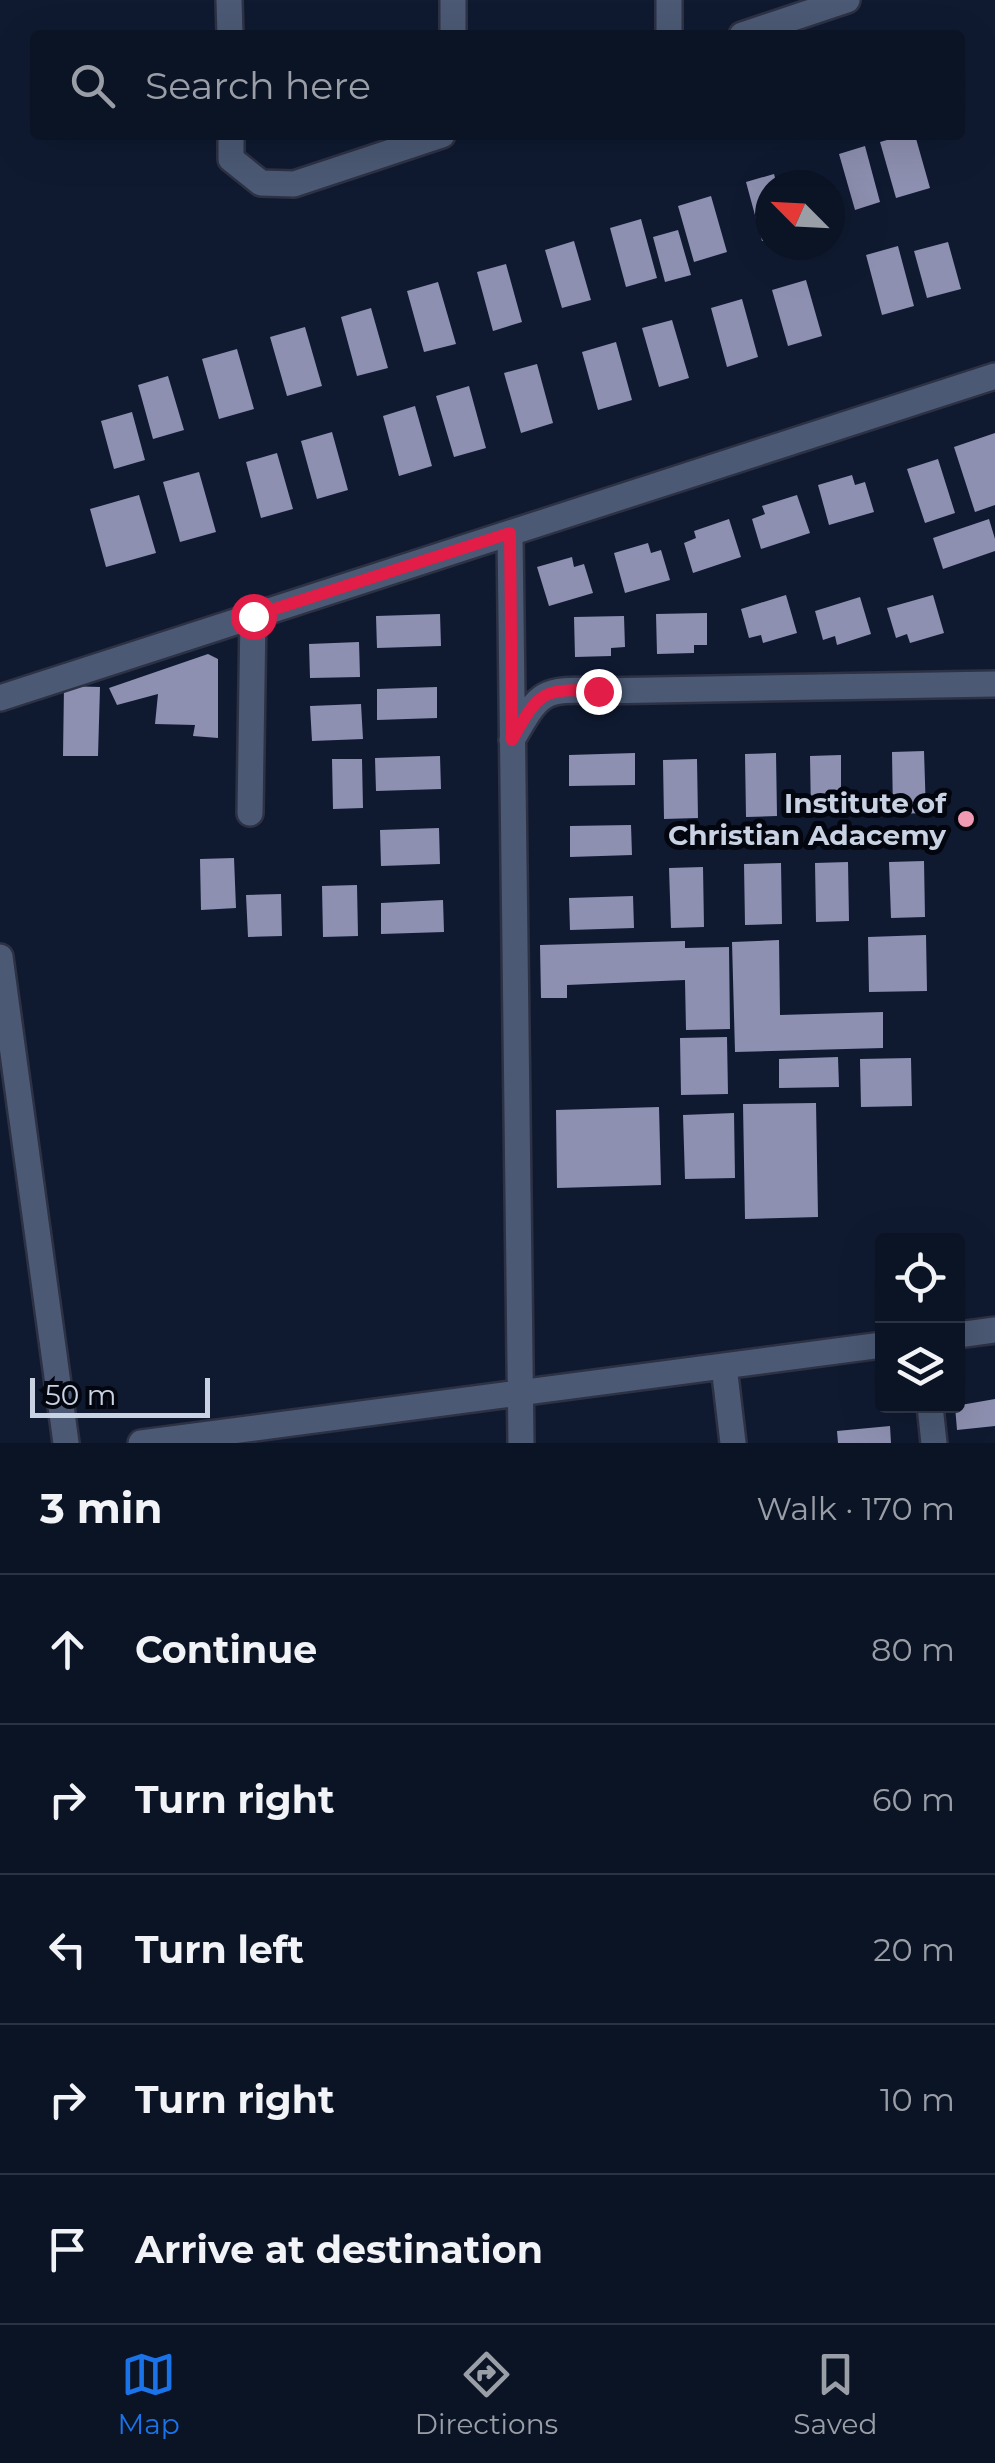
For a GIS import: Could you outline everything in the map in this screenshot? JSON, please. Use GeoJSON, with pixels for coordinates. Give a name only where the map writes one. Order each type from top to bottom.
{"type":"FeatureCollection","features":[{"type":"Feature","properties":{"kind":"street"},"geometry":{"type":"LineString","coordinates":[[229,0],[230,30]]}},
{"type":"Feature","properties":{"kind":"street"},"geometry":{"type":"LineString","coordinates":[[453,0],[453,30]]}},
{"type":"Feature","properties":{"kind":"street"},"geometry":{"type":"LineString","coordinates":[[668,30],[669,0]]}},
{"type":"Feature","properties":{"kind":"street"},"geometry":{"type":"LineString","coordinates":[[757,30],[847,0]]}},
{"type":"Feature","properties":{"kind":"street"},"geometry":{"type":"LineString","coordinates":[[231,140],[231,159],[262,183],[294,184],[427,140]]}},
{"type":"Feature","properties":{"kind":"street"},"geometry":{"type":"LineString","coordinates":[[0,698],[995,376]]}},
{"type":"Feature","properties":{"kind":"street"},"geometry":{"type":"LineString","coordinates":[[510,533],[521,1443]]}},
{"type":"Feature","properties":{"kind":"street"},"geometry":{"type":"LineString","coordinates":[[250,813],[253,616]]}},
{"type":"Feature","properties":{"kind":"street"},"geometry":{"type":"LineString","coordinates":[[512,740],[533,704],[545,694],[568,690],[995,684]]}},
{"type":"Feature","properties":{"kind":"street"},"geometry":{"type":"LineString","coordinates":[[0,956],[66,1443]]}},
{"type":"Feature","properties":{"kind":"street"},"geometry":{"type":"LineString","coordinates":[[965,1333],[995,1330]]}},
{"type":"Feature","properties":{"kind":"street"},"geometry":{"type":"LineString","coordinates":[[141,1443],[875,1345]]}},
{"type":"Feature","properties":{"kind":"street"},"geometry":{"type":"LineString","coordinates":[[724,1366],[734,1443]]}},
{"type":"Feature","properties":{"kind":"street"},"geometry":{"type":"LineString","coordinates":[[931,1413],[934,1443]]}},
{"type":"Feature","properties":{"kind":"building"},"geometry":{"type":"Polygon","coordinates":[[[916,140],[930,188],[896,198],[880,142],[916,140]]]}},
{"type":"Feature","properties":{"kind":"building"},"geometry":{"type":"Polygon","coordinates":[[[865,146],[880,202],[855,210],[839,154],[865,146]]]}},
{"type":"Feature","properties":{"kind":"building"},"geometry":{"type":"Polygon","coordinates":[[[755,179],[755,215],[746,182],[755,179]]]}},
{"type":"Feature","properties":{"kind":"building"},"geometry":{"type":"Polygon","coordinates":[[[711,196],[727,252],[694,262],[678,206],[711,196]]]}},
{"type":"Feature","properties":{"kind":"building"},"geometry":{"type":"Polygon","coordinates":[[[641,219],[657,278],[626,287],[610,228],[641,219]]]}},
{"type":"Feature","properties":{"kind":"building"},"geometry":{"type":"Polygon","coordinates":[[[678,230],[691,275],[665,282],[653,237],[678,230]]]}},
{"type":"Feature","properties":{"kind":"building"},"geometry":{"type":"Polygon","coordinates":[[[574,241],[591,300],[562,308],[545,250],[574,241]]]}},
{"type":"Feature","properties":{"kind":"building"},"geometry":{"type":"Polygon","coordinates":[[[948,242],[961,289],[927,298],[914,251],[948,242]]]}},
{"type":"Feature","properties":{"kind":"building"},"geometry":{"type":"Polygon","coordinates":[[[898,246],[914,306],[882,315],[866,255],[898,246]]]}},
{"type":"Feature","properties":{"kind":"building"},"geometry":{"type":"Polygon","coordinates":[[[506,264],[522,322],[493,331],[477,272],[506,264]]]}},
{"type":"Feature","properties":{"kind":"building"},"geometry":{"type":"Polygon","coordinates":[[[806,280],[822,336],[788,346],[772,290],[806,280]]]}},
{"type":"Feature","properties":{"kind":"building"},"geometry":{"type":"Polygon","coordinates":[[[438,282],[456,344],[424,352],[407,291],[438,282]]]}},
{"type":"Feature","properties":{"kind":"building"},"geometry":{"type":"Polygon","coordinates":[[[742,299],[758,357],[727,367],[711,308],[742,299]]]}},
{"type":"Feature","properties":{"kind":"building"},"geometry":{"type":"Polygon","coordinates":[[[371,308],[388,368],[357,376],[341,317],[371,308]]]}},
{"type":"Feature","properties":{"kind":"building"},"geometry":{"type":"Polygon","coordinates":[[[672,320],[689,378],[659,387],[642,328],[672,320]]]}},
{"type":"Feature","properties":{"kind":"building"},"geometry":{"type":"Polygon","coordinates":[[[305,327],[322,386],[287,396],[270,337],[305,327]]]}},
{"type":"Feature","properties":{"kind":"building"},"geometry":{"type":"Polygon","coordinates":[[[616,342],[632,400],[598,410],[582,352],[616,342]]]}},
{"type":"Feature","properties":{"kind":"building"},"geometry":{"type":"Polygon","coordinates":[[[237,349],[254,409],[219,419],[202,359],[237,349]]]}},
{"type":"Feature","properties":{"kind":"building"},"geometry":{"type":"Polygon","coordinates":[[[537,364],[553,423],[521,433],[504,373],[537,364]]]}},
{"type":"Feature","properties":{"kind":"building"},"geometry":{"type":"Polygon","coordinates":[[[168,376],[184,430],[153,439],[138,385],[168,376]]]}},
{"type":"Feature","properties":{"kind":"building"},"geometry":{"type":"Polygon","coordinates":[[[469,386],[486,448],[454,457],[436,396],[469,386]]]}},
{"type":"Feature","properties":{"kind":"building"},"geometry":{"type":"Polygon","coordinates":[[[415,406],[432,466],[399,476],[383,416],[415,406]]]}},
{"type":"Feature","properties":{"kind":"building"},"geometry":{"type":"Polygon","coordinates":[[[132,412],[145,460],[114,469],[101,421],[132,412]]]}},
{"type":"Feature","properties":{"kind":"building"},"geometry":{"type":"Polygon","coordinates":[[[332,432],[348,490],[317,499],[301,441],[332,432]]]}},
{"type":"Feature","properties":{"kind":"building"},"geometry":{"type":"Polygon","coordinates":[[[995,433],[995,505],[975,512],[954,447],[995,433]]]}},
{"type":"Feature","properties":{"kind":"building"},"geometry":{"type":"Polygon","coordinates":[[[277,453],[293,509],[261,518],[246,462],[277,453]]]}},
{"type":"Feature","properties":{"kind":"building"},"geometry":{"type":"Polygon","coordinates":[[[938,459],[955,513],[925,523],[907,469],[938,459]]]}},
{"type":"Feature","properties":{"kind":"building"},"geometry":{"type":"Polygon","coordinates":[[[199,472],[216,532],[180,542],[163,482],[199,472]]]}},
{"type":"Feature","properties":{"kind":"building"},"geometry":{"type":"Polygon","coordinates":[[[852,475],[855,485],[865,482],[874,512],[829,525],[818,485],[852,475]]]}},
{"type":"Feature","properties":{"kind":"building"},"geometry":{"type":"Polygon","coordinates":[[[139,495],[156,553],[106,567],[90,509],[139,495]]]}},
{"type":"Feature","properties":{"kind":"building"},"geometry":{"type":"Polygon","coordinates":[[[797,495],[810,533],[761,549],[752,519],[765,514],[762,506],[797,495]]]}},
{"type":"Feature","properties":{"kind":"building"},"geometry":{"type":"Polygon","coordinates":[[[729,519],[741,557],[693,573],[684,543],[696,538],[694,531],[729,519]]]}},
{"type":"Feature","properties":{"kind":"building"},"geometry":{"type":"Polygon","coordinates":[[[989,519],[995,551],[943,569],[933,538],[989,519]]]}},
{"type":"Feature","properties":{"kind":"building"},"geometry":{"type":"Polygon","coordinates":[[[648,543],[651,553],[661,550],[670,580],[625,593],[614,553],[648,543]]]}},
{"type":"Feature","properties":{"kind":"building"},"geometry":{"type":"Polygon","coordinates":[[[572,557],[574,567],[584,564],[593,593],[549,606],[537,567],[572,557]]]}},
{"type":"Feature","properties":{"kind":"building"},"geometry":{"type":"Polygon","coordinates":[[[786,595],[797,633],[763,643],[761,635],[749,638],[741,609],[786,595]]]}},
{"type":"Feature","properties":{"kind":"building"},"geometry":{"type":"Polygon","coordinates":[[[933,595],[944,633],[910,643],[907,634],[896,638],[887,608],[933,595]]]}},
{"type":"Feature","properties":{"kind":"building"},"geometry":{"type":"Polygon","coordinates":[[[860,597],[871,634],[837,645],[835,636],[823,640],[815,611],[860,597]]]}},
{"type":"Feature","properties":{"kind":"building"},"geometry":{"type":"Polygon","coordinates":[[[707,613],[707,645],[694,645],[694,653],[657,654],[656,614],[707,613]]]}},
{"type":"Feature","properties":{"kind":"building"},"geometry":{"type":"Polygon","coordinates":[[[440,614],[441,646],[377,648],[376,616],[440,614]]]}},
{"type":"Feature","properties":{"kind":"building"},"geometry":{"type":"Polygon","coordinates":[[[624,616],[625,647],[611,648],[611,656],[575,657],[574,617],[624,616]]]}},
{"type":"Feature","properties":{"kind":"building"},"geometry":{"type":"Polygon","coordinates":[[[359,642],[360,677],[310,678],[309,644],[359,642]]]}},
{"type":"Feature","properties":{"kind":"building"},"geometry":{"type":"Polygon","coordinates":[[[208,654],[218,659],[218,738],[193,736],[195,725],[155,724],[158,694],[117,705],[109,688],[208,654]]]}},
{"type":"Feature","properties":{"kind":"building"},"geometry":{"type":"Polygon","coordinates":[[[64,686],[100,687],[98,756],[63,756],[64,686]]]}},
{"type":"Feature","properties":{"kind":"building"},"geometry":{"type":"Polygon","coordinates":[[[437,687],[437,718],[377,720],[377,689],[437,687]]]}},
{"type":"Feature","properties":{"kind":"building"},"geometry":{"type":"Polygon","coordinates":[[[361,704],[363,739],[312,741],[310,706],[361,704]]]}},
{"type":"Feature","properties":{"kind":"building"},"geometry":{"type":"Polygon","coordinates":[[[924,751],[926,813],[893,814],[892,752],[924,751]]]}},
{"type":"Feature","properties":{"kind":"building"},"geometry":{"type":"Polygon","coordinates":[[[635,753],[635,785],[569,786],[569,755],[635,753]]]}},
{"type":"Feature","properties":{"kind":"building"},"geometry":{"type":"Polygon","coordinates":[[[776,753],[777,816],[746,817],[745,754],[776,753]]]}},
{"type":"Feature","properties":{"kind":"building"},"geometry":{"type":"Polygon","coordinates":[[[841,755],[841,813],[811,814],[810,756],[841,755]]]}},
{"type":"Feature","properties":{"kind":"building"},"geometry":{"type":"Polygon","coordinates":[[[440,756],[441,789],[376,791],[375,758],[440,756]]]}},
{"type":"Feature","properties":{"kind":"building"},"geometry":{"type":"Polygon","coordinates":[[[332,759],[362,759],[363,808],[333,809],[332,759]]]}},
{"type":"Feature","properties":{"kind":"building"},"geometry":{"type":"Polygon","coordinates":[[[697,759],[698,818],[664,819],[663,760],[697,759]]]}},
{"type":"Feature","properties":{"kind":"building"},"geometry":{"type":"Polygon","coordinates":[[[631,825],[632,855],[570,857],[570,826],[631,825]]]}},
{"type":"Feature","properties":{"kind":"building"},"geometry":{"type":"Polygon","coordinates":[[[439,828],[440,864],[381,866],[380,830],[439,828]]]}},
{"type":"Feature","properties":{"kind":"building"},"geometry":{"type":"Polygon","coordinates":[[[234,858],[236,908],[201,910],[200,859],[234,858]]]}},
{"type":"Feature","properties":{"kind":"building"},"geometry":{"type":"Polygon","coordinates":[[[924,861],[925,917],[891,918],[889,862],[924,861]]]}},
{"type":"Feature","properties":{"kind":"building"},"geometry":{"type":"Polygon","coordinates":[[[848,862],[849,921],[816,922],[815,863],[848,862]]]}},
{"type":"Feature","properties":{"kind":"building"},"geometry":{"type":"Polygon","coordinates":[[[781,863],[782,924],[745,925],[744,864],[781,863]]]}},
{"type":"Feature","properties":{"kind":"building"},"geometry":{"type":"Polygon","coordinates":[[[703,867],[704,927],[671,928],[669,868],[703,867]]]}},
{"type":"Feature","properties":{"kind":"building"},"geometry":{"type":"Polygon","coordinates":[[[357,885],[358,936],[323,937],[322,886],[357,885]]]}},
{"type":"Feature","properties":{"kind":"building"},"geometry":{"type":"Polygon","coordinates":[[[281,894],[282,936],[248,937],[246,895],[281,894]]]}},
{"type":"Feature","properties":{"kind":"building"},"geometry":{"type":"Polygon","coordinates":[[[633,896],[634,928],[570,930],[569,898],[633,896]]]}},
{"type":"Feature","properties":{"kind":"building"},"geometry":{"type":"Polygon","coordinates":[[[443,900],[444,932],[381,934],[381,903],[443,900]]]}},
{"type":"Feature","properties":{"kind":"building"},"geometry":{"type":"Polygon","coordinates":[[[926,935],[927,991],[869,992],[868,937],[926,935]]]}},
{"type":"Feature","properties":{"kind":"building"},"geometry":{"type":"Polygon","coordinates":[[[779,940],[780,1015],[883,1012],[883,1048],[735,1052],[732,942],[779,940]]]}},
{"type":"Feature","properties":{"kind":"building"},"geometry":{"type":"Polygon","coordinates":[[[685,941],[685,948],[729,947],[730,1029],[686,1030],[685,980],[567,985],[567,998],[541,998],[540,945],[685,941]]]}},
{"type":"Feature","properties":{"kind":"building"},"geometry":{"type":"Polygon","coordinates":[[[727,1037],[728,1094],[681,1095],[680,1038],[727,1037]]]}},
{"type":"Feature","properties":{"kind":"building"},"geometry":{"type":"Polygon","coordinates":[[[838,1057],[839,1087],[779,1088],[779,1059],[838,1057]]]}},
{"type":"Feature","properties":{"kind":"building"},"geometry":{"type":"Polygon","coordinates":[[[911,1058],[912,1106],[861,1107],[860,1059],[911,1058]]]}},
{"type":"Feature","properties":{"kind":"building"},"geometry":{"type":"Polygon","coordinates":[[[816,1103],[818,1217],[745,1219],[743,1104],[816,1103]]]}},
{"type":"Feature","properties":{"kind":"building"},"geometry":{"type":"Polygon","coordinates":[[[659,1107],[661,1185],[557,1188],[556,1110],[659,1107]]]}},
{"type":"Feature","properties":{"kind":"building"},"geometry":{"type":"Polygon","coordinates":[[[734,1113],[735,1178],[685,1179],[683,1115],[734,1113]]]}},
{"type":"Feature","properties":{"kind":"building"},"geometry":{"type":"Polygon","coordinates":[[[995,1399],[995,1426],[957,1430],[956,1413],[965,1413],[965,1404],[995,1399]]]}},
{"type":"Feature","properties":{"kind":"building"},"geometry":{"type":"Polygon","coordinates":[[[890,1426],[891,1443],[838,1443],[837,1431],[890,1426]]]}},
{"type":"Feature","properties":{"kind":"place","name":"Institute of Christian Adacemy"},"geometry":{"type":"Point","coordinates":[966,819]}},
{"type":"Feature","properties":{"kind":"route"},"geometry":{"type":"LineString","coordinates":[[253,616],[510,533],[512,740],[533,704],[545,694],[598,691]]}}]}
